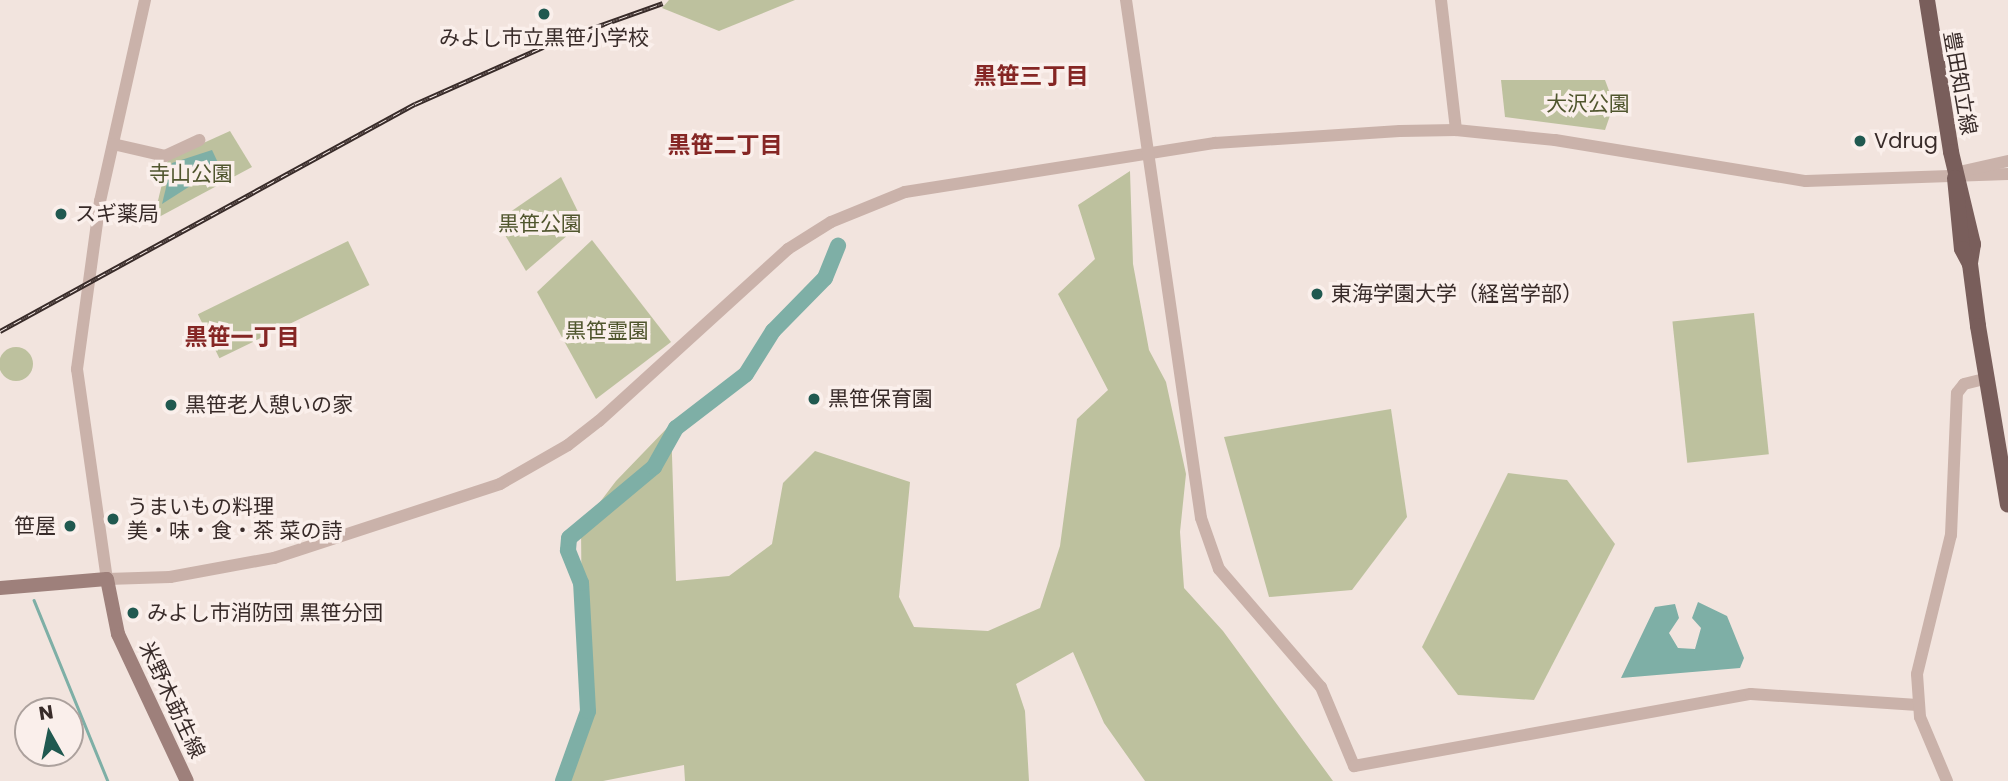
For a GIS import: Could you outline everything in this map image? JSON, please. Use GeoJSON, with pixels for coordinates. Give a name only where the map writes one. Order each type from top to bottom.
{"type":"FeatureCollection","features":[{"type":"Feature","properties":{"kind":"main road","name":"豊田知立線"},"geometry":{"type":"LineString","coordinates":[[1927,0],[1956,174],[1954,201],[1962,249],[1970,264],[2008,505]]}},
{"type":"Feature","properties":{"kind":"main road"},"geometry":{"type":"LineString","coordinates":[[0,588],[107,579]]}},
{"type":"Feature","properties":{"kind":"main road","name":"米野木莇生線"},"geometry":{"type":"LineString","coordinates":[[107,579],[118,634],[187,781]]}},
{"type":"Feature","properties":{"kind":"street"},"geometry":{"type":"LineString","coordinates":[[145,0],[100,201],[77,380],[107,579],[170,576],[274,558],[482,492],[568,445],[788,249],[831,222],[905,192],[1149,156],[1215,143],[1314,135],[1456,130],[1602,146],[1732,172],[1806,181],[2008,174]]}},
{"type":"Feature","properties":{"kind":"street"},"geometry":{"type":"LineString","coordinates":[[1126,0],[1201,518],[1219,569],[1321,687],[1354,766],[1751,694],[1918,705]]}},
{"type":"Feature","properties":{"kind":"street"},"geometry":{"type":"LineString","coordinates":[[1440,0],[1456,130]]}},
{"type":"Feature","properties":{"kind":"street"},"geometry":{"type":"LineString","coordinates":[[113,144],[165,156],[200,140]]}},
{"type":"Feature","properties":{"kind":"street"},"geometry":{"type":"LineString","coordinates":[[1956,174],[1985,163],[2008,161]]}},
{"type":"Feature","properties":{"kind":"street"},"geometry":{"type":"LineString","coordinates":[[1947,781],[1918,705],[1919,661],[1951,535],[1957,393],[1964,383],[1988,378]]}},
{"type":"Feature","properties":{"kind":"green space"},"geometry":{"type":"Polygon","coordinates":[[[669,0],[795,0],[719,31],[662,8],[669,0]]]}},
{"type":"Feature","properties":{"kind":"green space","name":"大沢公園"},"geometry":{"type":"Polygon","coordinates":[[[1501,80],[1605,80],[1614,104],[1605,130],[1505,117],[1501,80]]]}},
{"type":"Feature","properties":{"kind":"green space","name":"寺山公園"},"geometry":{"type":"Polygon","coordinates":[[[230,131],[252,167],[159,217],[155,213],[168,159],[230,131]]]}},
{"type":"Feature","properties":{"kind":"green space"},"geometry":{"type":"Polygon","coordinates":[[[1130,171],[1133,264],[1149,350],[1166,382],[1186,474],[1180,532],[1184,588],[1223,631],[1333,781],[1145,781],[1104,723],[1073,652],[1016,684],[1025,711],[1029,781],[685,781],[684,765],[603,781],[562,781],[590,717],[582,640],[581,527],[616,481],[671,424],[676,581],[729,576],[772,544],[783,483],[815,451],[910,482],[899,597],[914,627],[988,631],[1040,608],[1060,546],[1077,419],[1108,390],[1058,294],[1095,259],[1078,205],[1130,171]]]}},
{"type":"Feature","properties":{"kind":"green space","name":"黒笹公園"},"geometry":{"type":"Polygon","coordinates":[[[561,177],[583,222],[526,271],[497,221],[561,177]]]}},
{"type":"Feature","properties":{"kind":"green space","name":"黒笹霊園"},"geometry":{"type":"Polygon","coordinates":[[[592,240],[671,342],[596,399],[537,292],[592,240]]]}},
{"type":"Feature","properties":{"kind":"green space"},"geometry":{"type":"Polygon","coordinates":[[[348,241],[369,285],[219,358],[198,314],[348,241]]]}},
{"type":"Feature","properties":{"kind":"green space"},"geometry":{"type":"Polygon","coordinates":[[[1754,313],[1769,454],[1687,463],[1672,322],[1754,313]]]}},
{"type":"Feature","properties":{"kind":"green space"},"geometry":{"type":"Polygon","coordinates":[[[16,347],[28,352],[33,364],[28,376],[16,381],[4,376],[-1,364],[4,352],[16,347]]]}},
{"type":"Feature","properties":{"kind":"green space"},"geometry":{"type":"Polygon","coordinates":[[[1391,409],[1407,517],[1352,590],[1269,597],[1224,437],[1391,409]]]}},
{"type":"Feature","properties":{"kind":"green space"},"geometry":{"type":"Polygon","coordinates":[[[1508,473],[1567,480],[1615,544],[1534,700],[1458,695],[1422,647],[1508,473]]]}},
{"type":"Feature","properties":{"kind":"water"},"geometry":{"type":"Polygon","coordinates":[[[212,150],[220,167],[162,204],[172,163],[212,150]]]}},
{"type":"Feature","properties":{"kind":"water"},"geometry":{"type":"Polygon","coordinates":[[[1698,602],[1727,616],[1744,658],[1740,668],[1621,678],[1655,607],[1675,604],[1679,618],[1669,633],[1678,648],[1695,649],[1701,628],[1692,618],[1698,602]]]}},
{"type":"Feature","properties":{"kind":"waterway"},"geometry":{"type":"LineString","coordinates":[[563,781],[588,711],[581,583],[568,550],[569,538],[654,467],[676,428],[746,374],[773,331],[825,278],[838,245]]}},
{"type":"Feature","properties":{"kind":"waterway"},"geometry":{"type":"LineString","coordinates":[[34,600],[108,781]]}},
{"type":"Feature","properties":{"kind":"railway"},"geometry":{"type":"LineString","coordinates":[[0,331],[415,104],[559,40],[663,3]]}},
{"type":"Feature","properties":{"kind":"place","name":"みよし市立黒笹小学校"},"geometry":{"type":"Point","coordinates":[544,14]}},
{"type":"Feature","properties":{"kind":"place","name":"Vdrug"},"geometry":{"type":"Point","coordinates":[1860,141]}},
{"type":"Feature","properties":{"kind":"place","name":"スギ薬局"},"geometry":{"type":"Point","coordinates":[61,214]}},
{"type":"Feature","properties":{"kind":"place","name":"東海学園大学（経営学部）"},"geometry":{"type":"Point","coordinates":[1317,294]}},
{"type":"Feature","properties":{"kind":"place","name":"黒笹保育園"},"geometry":{"type":"Point","coordinates":[814,399]}},
{"type":"Feature","properties":{"kind":"place","name":"黒笹老人憩いの家"},"geometry":{"type":"Point","coordinates":[171,405]}},
{"type":"Feature","properties":{"kind":"place","name":"うまいもの料理 美・味・食・茶 菜の詩"},"geometry":{"type":"Point","coordinates":[113,519]}},
{"type":"Feature","properties":{"kind":"place","name":"笹屋"},"geometry":{"type":"Point","coordinates":[70,526]}},
{"type":"Feature","properties":{"kind":"place","name":"みよし市消防団 黒笹分団"},"geometry":{"type":"Point","coordinates":[133,613]}},
{"type":"Feature","properties":{"kind":"district","name":"黒笹三丁目"},"geometry":{"type":"Point","coordinates":[1031,76]}},
{"type":"Feature","properties":{"kind":"district","name":"黒笹二丁目"},"geometry":{"type":"Point","coordinates":[725,145]}},
{"type":"Feature","properties":{"kind":"district","name":"黒笹一丁目"},"geometry":{"type":"Point","coordinates":[242,337]}}]}
